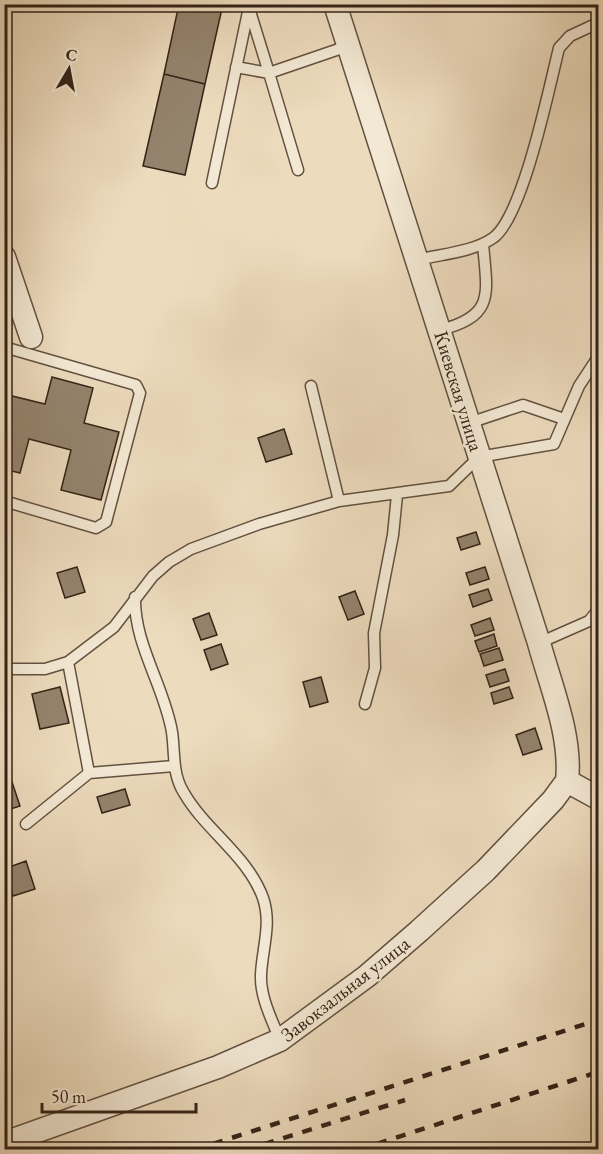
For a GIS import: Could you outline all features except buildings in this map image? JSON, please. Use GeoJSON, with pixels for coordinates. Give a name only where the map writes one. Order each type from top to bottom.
{"type":"FeatureCollection","features":[{"type":"Feature","properties":{"kind":"street","name":"Киевская улица"},"geometry":{"type":"LineString","coordinates":[[335,4],[539,643],[564,736],[569,762],[567,781]]}},
{"type":"Feature","properties":{"kind":"street"},"geometry":{"type":"LineString","coordinates":[[4,257],[31,345]]}},
{"type":"Feature","properties":{"kind":"street"},"geometry":{"type":"LineString","coordinates":[[567,781],[598,798]]}},
{"type":"Feature","properties":{"kind":"street","name":"Завокзальная улица"},"geometry":{"type":"LineString","coordinates":[[4,1143],[218,1067],[280,1040],[367,976],[428,923],[486,870],[553,800],[567,781]]}},
{"type":"Feature","properties":{"kind":"lane"},"geometry":{"type":"LineString","coordinates":[[212,183],[249,6]]}},
{"type":"Feature","properties":{"kind":"lane"},"geometry":{"type":"LineString","coordinates":[[249,6],[298,170]]}},
{"type":"Feature","properties":{"kind":"lane"},"geometry":{"type":"LineString","coordinates":[[418,260],[483,244],[495,237],[508,220],[529,161],[560,48],[570,36],[598,23]]}},
{"type":"Feature","properties":{"kind":"lane"},"geometry":{"type":"LineString","coordinates":[[236,67],[269,73],[348,46]]}},
{"type":"Feature","properties":{"kind":"lane"},"geometry":{"type":"LineString","coordinates":[[440,330],[465,324],[482,308],[486,281],[483,244]]}},
{"type":"Feature","properties":{"kind":"lane"},"geometry":{"type":"LineString","coordinates":[[4,347],[31,345],[136,385],[140,393],[106,522],[96,528],[4,501]]}},
{"type":"Feature","properties":{"kind":"lane"},"geometry":{"type":"LineString","coordinates":[[4,669],[45,669],[68,662],[114,627],[135,596],[169,562],[191,549],[259,524],[339,501],[397,495],[449,486],[479,457],[554,444],[579,386],[598,357]]}},
{"type":"Feature","properties":{"kind":"lane"},"geometry":{"type":"LineString","coordinates":[[311,386],[339,501]]}},
{"type":"Feature","properties":{"kind":"lane"},"geometry":{"type":"LineString","coordinates":[[469,423],[523,405],[564,419]]}},
{"type":"Feature","properties":{"kind":"lane"},"geometry":{"type":"LineString","coordinates":[[364,704],[375,668],[374,633],[393,534],[397,495]]}},
{"type":"Feature","properties":{"kind":"lane"},"geometry":{"type":"LineString","coordinates":[[135,596],[138,633],[169,716],[174,766],[184,794],[241,861],[263,898],[267,914],[267,932],[261,977],[267,1008],[280,1040]]}},
{"type":"Feature","properties":{"kind":"lane"},"geometry":{"type":"LineString","coordinates":[[539,643],[589,621],[598,610]]}},
{"type":"Feature","properties":{"kind":"lane"},"geometry":{"type":"LineString","coordinates":[[68,662],[89,773]]}},
{"type":"Feature","properties":{"kind":"lane"},"geometry":{"type":"LineString","coordinates":[[26,824],[89,773],[174,766]]}},
{"type":"Feature","properties":{"kind":"railway"},"geometry":{"type":"LineString","coordinates":[[194,1150],[598,1020]]}},
{"type":"Feature","properties":{"kind":"railway"},"geometry":{"type":"LineString","coordinates":[[358,1150],[598,1072]]}},
{"type":"Feature","properties":{"kind":"railway"},"geometry":{"type":"LineString","coordinates":[[245,1150],[405,1100]]}}]}
